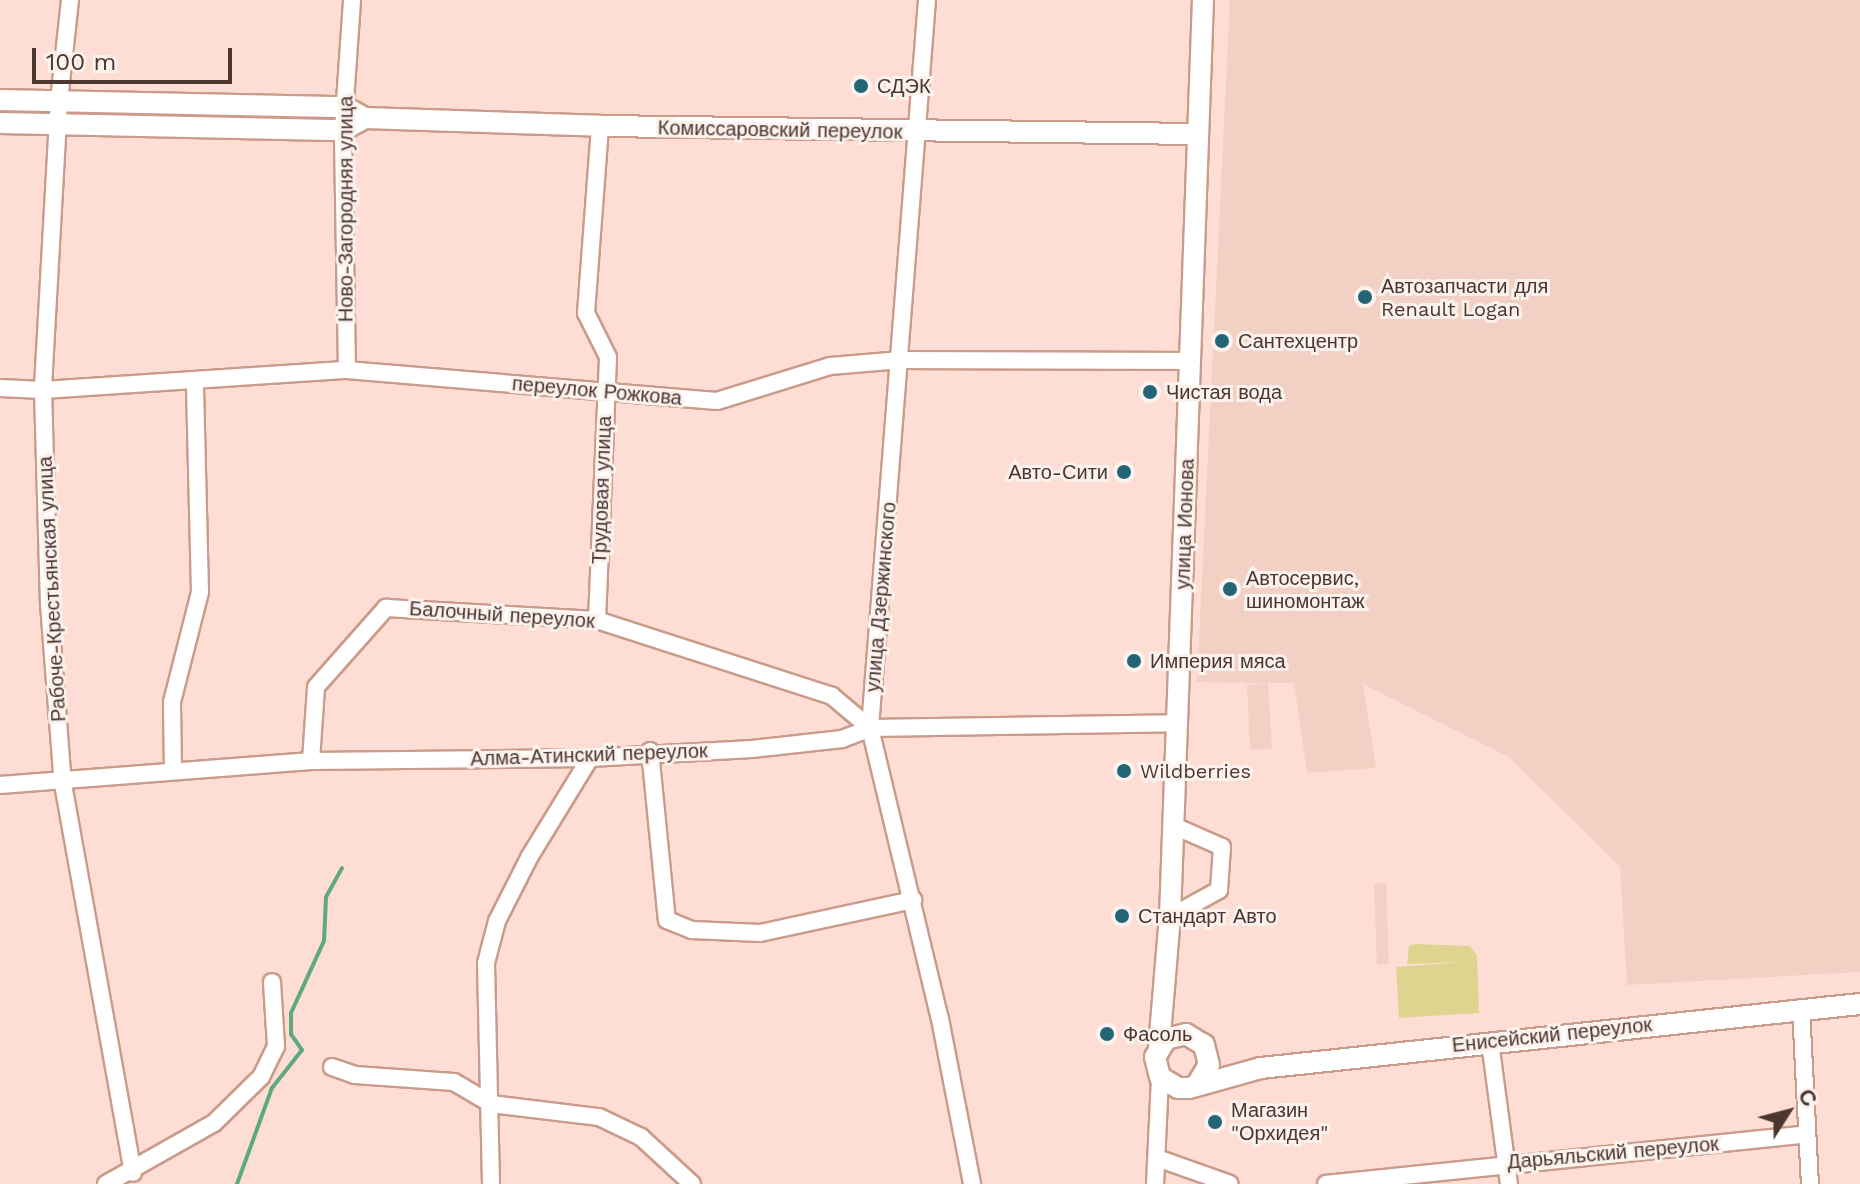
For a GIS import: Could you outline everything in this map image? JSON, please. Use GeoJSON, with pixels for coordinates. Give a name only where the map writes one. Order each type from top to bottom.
{"type":"FeatureCollection","features":[{"type":"Feature","properties":{"kind":"main road","name":"улица Ионова"},"geometry":{"type":"LineString","coordinates":[[1159,1047],[1168,959],[1174,826],[1194,134],[1203,0]]}},
{"type":"Feature","properties":{"kind":"main road","name":"Комиссаровский переулок"},"geometry":{"type":"LineString","coordinates":[[0,100],[345,107],[365,118],[600,126],[918,134],[1194,134]]}},
{"type":"Feature","properties":{"kind":"main road"},"geometry":{"type":"LineString","coordinates":[[0,123],[343,130],[365,118]]}},
{"type":"Feature","properties":{"kind":"main road"},"geometry":{"type":"LineString","coordinates":[[1168,959],[1173,1010],[1220,1061],[1245,1070]]}},
{"type":"Feature","properties":{"kind":"main road","name":"Енисейский переулок"},"geometry":{"type":"LineString","coordinates":[[1188,1086],[1245,1070],[1860,1004]]}},
{"type":"Feature","properties":{"kind":"main road"},"geometry":{"type":"LineString","coordinates":[[1176,1034],[1200,1041],[1209,1065],[1188,1086],[1160,1077],[1159,1047],[1176,1034]]}},
{"type":"Feature","properties":{"kind":"street","name":"Рабоче-Крестьянская улица"},"geometry":{"type":"LineString","coordinates":[[70,0],[59,101],[43,390],[49,604],[63,784],[133,1173]]}},
{"type":"Feature","properties":{"kind":"street","name":"Ново-Загородняя улица"},"geometry":{"type":"LineString","coordinates":[[347,370],[343,130],[352,0]]}},
{"type":"Feature","properties":{"kind":"street","name":"улица Дзержинского"},"geometry":{"type":"LineString","coordinates":[[927,0],[902,360],[870,728],[913,900],[972,1184]]}},
{"type":"Feature","properties":{"kind":"street","name":"Трудовая улица"},"geometry":{"type":"LineString","coordinates":[[597,620],[608,357],[586,313],[600,126]]}},
{"type":"Feature","properties":{"kind":"street","name":"переулок Рожкова"},"geometry":{"type":"LineString","coordinates":[[0,388],[43,390],[347,370],[717,401],[830,366],[902,360],[1189,361]]}},
{"type":"Feature","properties":{"kind":"street"},"geometry":{"type":"LineString","coordinates":[[173,769],[172,702],[200,592],[195,380]]}},
{"type":"Feature","properties":{"kind":"street","name":"Балочный переулок"},"geometry":{"type":"LineString","coordinates":[[311,761],[316,687],[386,608],[597,620],[832,696],[870,728]]}},
{"type":"Feature","properties":{"kind":"street","name":"Алма-Атинский переулок"},"geometry":{"type":"LineString","coordinates":[[0,785],[63,784],[173,769],[311,761],[590,758],[650,751],[752,749],[842,739],[870,728],[1176,723]]}},
{"type":"Feature","properties":{"kind":"street"},"geometry":{"type":"LineString","coordinates":[[650,751],[667,920],[692,930],[760,933],[913,900]]}},
{"type":"Feature","properties":{"kind":"street"},"geometry":{"type":"LineString","coordinates":[[491,1184],[491,1104],[484,1018],[486,963],[497,921],[590,758]]}},
{"type":"Feature","properties":{"kind":"street"},"geometry":{"type":"LineString","coordinates":[[1170,917],[1219,890],[1222,847],[1174,826]]}},
{"type":"Feature","properties":{"kind":"street"},"geometry":{"type":"LineString","coordinates":[[106,1184],[133,1173],[232,1110],[261,1077],[276,1046],[272,982]]}},
{"type":"Feature","properties":{"kind":"street"},"geometry":{"type":"LineString","coordinates":[[1801,1008],[1804,1135],[1810,1184]]}},
{"type":"Feature","properties":{"kind":"street"},"geometry":{"type":"LineString","coordinates":[[1490,1042],[1509,1184]]}},
{"type":"Feature","properties":{"kind":"street"},"geometry":{"type":"LineString","coordinates":[[332,1067],[355,1075],[454,1082],[491,1104],[599,1117],[641,1137],[692,1184]]}},
{"type":"Feature","properties":{"kind":"street"},"geometry":{"type":"LineString","coordinates":[[1155,1184],[1162,1112],[1160,1077]]}},
{"type":"Feature","properties":{"kind":"street"},"geometry":{"type":"LineString","coordinates":[[1162,1112],[1168,1094],[1188,1086]]}},
{"type":"Feature","properties":{"kind":"street","name":"Дарьяльский переулок"},"geometry":{"type":"LineString","coordinates":[[1326,1184],[1507,1163],[1804,1135]]}},
{"type":"Feature","properties":{"kind":"street"},"geometry":{"type":"LineString","coordinates":[[1157,1158],[1230,1184]]}},
{"type":"Feature","properties":{"kind":"shaded area"},"geometry":{"type":"Polygon","coordinates":[[[1230,0],[1860,0],[1860,972],[1627,985],[1620,867],[1509,757],[1363,684],[1376,768],[1307,773],[1294,683],[1268,683],[1272,749],[1250,750],[1247,685],[1267,683],[1197,682],[1230,0]]]}},
{"type":"Feature","properties":{"kind":"shaded area"},"geometry":{"type":"Polygon","coordinates":[[[82,108],[315,112],[315,121],[82,117],[82,108]]]}},
{"type":"Feature","properties":{"kind":"shaded area"},"geometry":{"type":"Polygon","coordinates":[[[1374,883],[1386,883],[1389,964],[1377,964],[1374,883]]]}},
{"type":"Feature","properties":{"kind":"shaded area"},"geometry":{"type":"Polygon","coordinates":[[[1409,946],[1470,946],[1477,956],[1479,1013],[1399,1018],[1396,967],[1463,962],[1407,964],[1409,946]]]}},
{"type":"Feature","properties":{"kind":"waterway"},"geometry":{"type":"LineString","coordinates":[[237,1184],[272,1088],[302,1050],[291,1034],[291,1013],[324,941],[326,897],[342,868]]}},
{"type":"Feature","properties":{"kind":"place","name":"СДЭК"},"geometry":{"type":"Point","coordinates":[861,86]}},
{"type":"Feature","properties":{"kind":"place","name":"Автозапчасти для Renault Logan"},"geometry":{"type":"Point","coordinates":[1365,297]}},
{"type":"Feature","properties":{"kind":"place","name":"Сантехцентр"},"geometry":{"type":"Point","coordinates":[1222,341]}},
{"type":"Feature","properties":{"kind":"place","name":"Чистая вода"},"geometry":{"type":"Point","coordinates":[1150,392]}},
{"type":"Feature","properties":{"kind":"place","name":"Авто-Сити"},"geometry":{"type":"Point","coordinates":[1124,472]}},
{"type":"Feature","properties":{"kind":"place","name":"Автосервис, шиномонтаж"},"geometry":{"type":"Point","coordinates":[1230,589]}},
{"type":"Feature","properties":{"kind":"place","name":"Империя мяса"},"geometry":{"type":"Point","coordinates":[1134,661]}},
{"type":"Feature","properties":{"kind":"place","name":"Wildberries"},"geometry":{"type":"Point","coordinates":[1124,771]}},
{"type":"Feature","properties":{"kind":"place","name":"Стандарт Авто"},"geometry":{"type":"Point","coordinates":[1122,916]}},
{"type":"Feature","properties":{"kind":"place","name":"Фасоль"},"geometry":{"type":"Point","coordinates":[1107,1034]}},
{"type":"Feature","properties":{"kind":"place","name":"Магазин \"Орхидея\""},"geometry":{"type":"Point","coordinates":[1215,1122]}}]}
